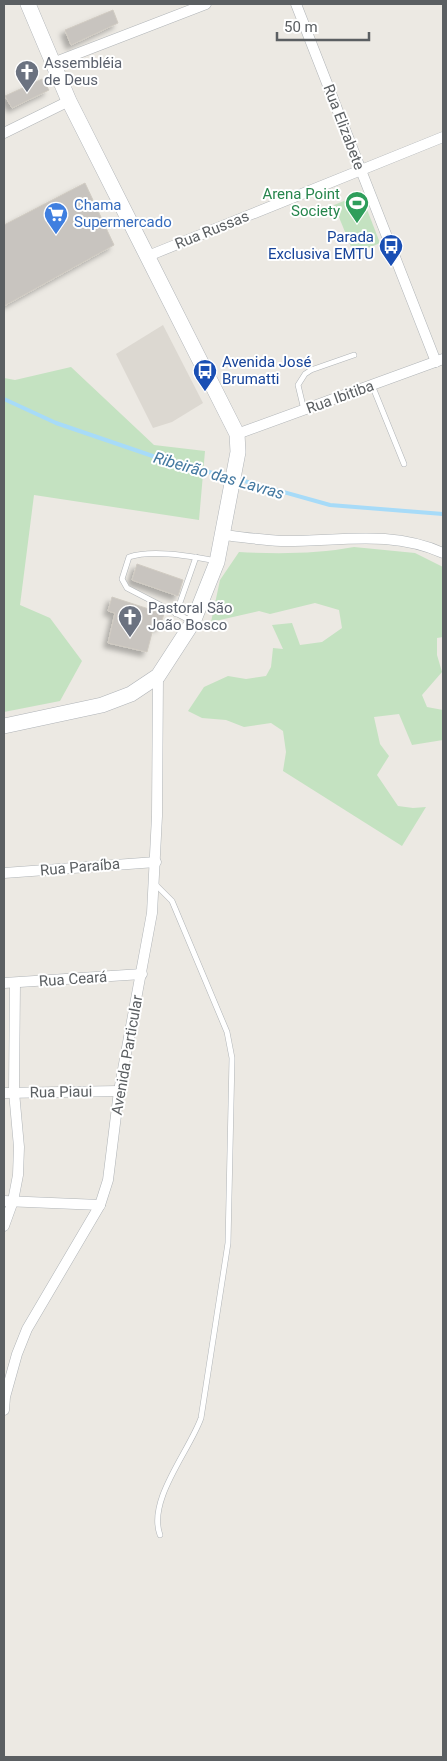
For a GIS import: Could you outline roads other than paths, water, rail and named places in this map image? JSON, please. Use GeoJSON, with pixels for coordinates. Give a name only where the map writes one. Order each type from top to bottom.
{"type":"FeatureCollection","features":[{"type":"Feature","properties":{"kind":"main road"},"geometry":{"type":"LineString","coordinates":[[4,726],[102,705],[132,694],[158,676],[193,622],[216,562],[237,462],[237,434],[69,101],[28,4]]}},
{"type":"Feature","properties":{"kind":"street"},"geometry":{"type":"LineString","coordinates":[[53,63],[206,4]]}},
{"type":"Feature","properties":{"kind":"street","name":"Rua Elizabete"},"geometry":{"type":"LineString","coordinates":[[296,4],[360,168],[440,360]]}},
{"type":"Feature","properties":{"kind":"street"},"geometry":{"type":"LineString","coordinates":[[4,133],[69,101]]}},
{"type":"Feature","properties":{"kind":"street","name":"Rua Russas"},"geometry":{"type":"LineString","coordinates":[[148,256],[360,168],[443,137]]}},
{"type":"Feature","properties":{"kind":"street","name":"Rua Ibitiba"},"geometry":{"type":"LineString","coordinates":[[237,434],[440,360]]}},
{"type":"Feature","properties":{"kind":"street"},"geometry":{"type":"LineString","coordinates":[[223,535],[282,541],[348,537],[378,538],[413,544],[443,553]]}},
{"type":"Feature","properties":{"kind":"street","name":"Avenida Particular"},"geometry":{"type":"LineString","coordinates":[[4,1410],[5,1396],[17,1354],[27,1329],[100,1205],[109,1173],[119,1091],[142,974],[156,862],[158,676]]}},
{"type":"Feature","properties":{"kind":"street","name":"Rua Paraíba"},"geometry":{"type":"LineString","coordinates":[[4,873],[156,862]]}},
{"type":"Feature","properties":{"kind":"street","name":"Rua Ceará"},"geometry":{"type":"LineString","coordinates":[[4,983],[142,974]]}},
{"type":"Feature","properties":{"kind":"street"},"geometry":{"type":"LineString","coordinates":[[4,1226],[8,1201],[18,1175],[19,1147],[9,1092],[15,983]]}},
{"type":"Feature","properties":{"kind":"street","name":"Rua Piaui"},"geometry":{"type":"LineString","coordinates":[[9,1092],[119,1091]]}},
{"type":"Feature","properties":{"kind":"street"},"geometry":{"type":"LineString","coordinates":[[8,1201],[100,1205]]}},
{"type":"Feature","properties":{"kind":"lane"},"geometry":{"type":"LineString","coordinates":[[304,410],[298,385],[305,374],[311,370],[354,355]]}},
{"type":"Feature","properties":{"kind":"lane"},"geometry":{"type":"LineString","coordinates":[[372,385],[404,464]]}},
{"type":"Feature","properties":{"kind":"lane"},"geometry":{"type":"LineString","coordinates":[[193,622],[127,588],[122,579],[130,557],[139,553],[196,557],[216,562]]}},
{"type":"Feature","properties":{"kind":"lane"},"geometry":{"type":"LineString","coordinates":[[176,614],[196,557]]}},
{"type":"Feature","properties":{"kind":"lane"},"geometry":{"type":"LineString","coordinates":[[154,882],[172,901],[227,1032],[232,1058],[228,1243],[201,1418],[194,1437],[182,1454],[170,1478],[159,1509],[157,1528],[160,1535]]}},
{"type":"Feature","properties":{"kind":"waterway","name":"Ribeirão das Lavras"},"geometry":{"type":"LineString","coordinates":[[4,399],[56,423],[179,465],[230,477]]}},
{"type":"Feature","properties":{"kind":"waterway","name":"Ribeirão das Lavras"},"geometry":{"type":"LineString","coordinates":[[237,479],[330,505],[443,514]]}},
{"type":"Feature","properties":{"kind":"place","name":"Assembléia de Deus"},"geometry":{"type":"Point","coordinates":[27,93]}},
{"type":"Feature","properties":{"kind":"place","name":"Arena Point Society"},"geometry":{"type":"Point","coordinates":[357,224]}},
{"type":"Feature","properties":{"kind":"place","name":"Chama Supermercado"},"geometry":{"type":"Point","coordinates":[56,235]}},
{"type":"Feature","properties":{"kind":"place","name":"Parada Exclusiva EMTU"},"geometry":{"type":"Point","coordinates":[391,267]}},
{"type":"Feature","properties":{"kind":"place","name":"Avenida José Brumatti"},"geometry":{"type":"Point","coordinates":[205,392]}},
{"type":"Feature","properties":{"kind":"place","name":"Pastoral São João Bosco"},"geometry":{"type":"Point","coordinates":[130,638]}}]}
